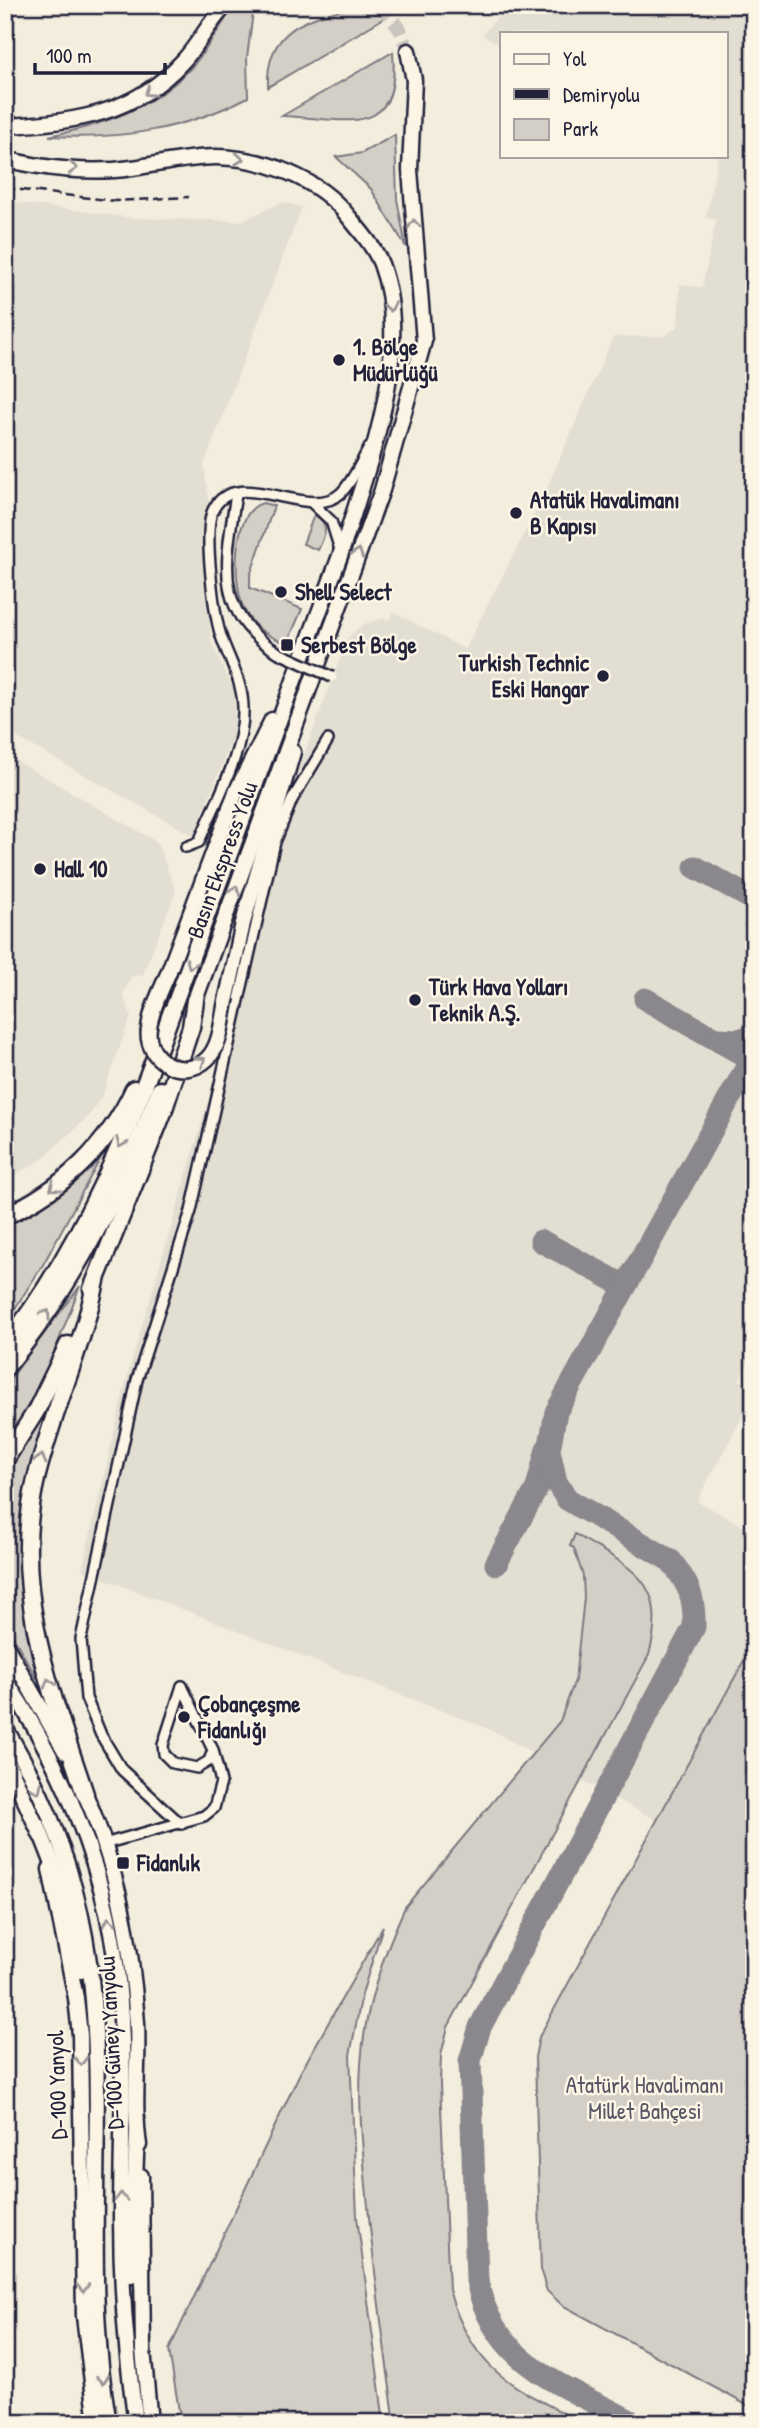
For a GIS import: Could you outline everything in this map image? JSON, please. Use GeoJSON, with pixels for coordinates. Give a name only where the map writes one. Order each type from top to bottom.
{"type":"FeatureCollection","features":[{"type":"Feature","properties":{"kind":"highway"},"geometry":{"type":"LineString","coordinates":[[5,1460],[36,1411],[96,1282],[162,1115],[191,1027],[195,1000]]}},
{"type":"Feature","properties":{"kind":"highway","name":"Basın Ekspress Yolu"},"geometry":{"type":"LineString","coordinates":[[5,1368],[53,1304],[111,1203],[158,1095],[195,1000]]}},
{"type":"Feature","properties":{"kind":"highway"},"geometry":{"type":"LineString","coordinates":[[5,1216],[59,1184],[104,1139],[130,1098],[173,1011]]}},
{"type":"Feature","properties":{"kind":"highway","name":"Basın Ekspress Yolu"},"geometry":{"type":"LineString","coordinates":[[5,1346],[50,1282],[109,1173],[173,1011]]}},
{"type":"Feature","properties":{"kind":"highway"},"geometry":{"type":"LineString","coordinates":[[85,1794],[45,1671],[33,1622],[28,1524],[36,1479],[88,1318],[96,1282]]}},
{"type":"Feature","properties":{"kind":"main road"},"geometry":{"type":"LineString","coordinates":[[5,126],[95,116],[133,103],[161,84],[185,60],[226,5]]}},
{"type":"Feature","properties":{"kind":"main road","name":"Basın Ekspress Yolu"},"geometry":{"type":"LineString","coordinates":[[195,1000],[382,490],[424,341],[410,170],[414,80],[408,51]]}},
{"type":"Feature","properties":{"kind":"main road","name":"Basın Ekspress Yolu"},"geometry":{"type":"LineString","coordinates":[[7,160],[97,169],[130,169],[171,161],[216,157],[252,161],[288,173],[332,198],[365,237],[381,264],[392,313],[386,406],[341,553],[173,1011]]}},
{"type":"Feature","properties":{"kind":"main road"},"geometry":{"type":"LineString","coordinates":[[290,692],[245,771],[152,1017],[149,1035],[157,1057],[174,1068],[197,1066],[215,1049],[243,923],[290,767],[293,732]]}},
{"type":"Feature","properties":{"kind":"main road","name":"D-100 Güney Yanyolu"},"geometry":{"type":"LineString","coordinates":[[5,1644],[58,1737],[85,1794],[104,1844],[122,1907],[137,2024],[143,2350],[150,2423]]}},
{"type":"Feature","properties":{"kind":"main road"},"geometry":{"type":"LineString","coordinates":[[5,1679],[40,1735],[69,1794],[94,1861],[112,1939],[121,2022],[122,2280],[128,2364],[136,2423]]}},
{"type":"Feature","properties":{"kind":"main road"},"geometry":{"type":"LineString","coordinates":[[5,1728],[45,1805],[75,1891],[89,1960],[95,2041],[95,2272],[110,2423]]}},
{"type":"Feature","properties":{"kind":"main road","name":"D-100 Yanyol"},"geometry":{"type":"LineString","coordinates":[[5,1757],[38,1826],[58,1902],[80,2035],[83,2291],[97,2423]]}},
{"type":"Feature","properties":{"kind":"main road"},"geometry":{"type":"LineString","coordinates":[[38,1826],[64,1892],[95,2041]]}},
{"type":"Feature","properties":{"kind":"main road"},"geometry":{"type":"LineString","coordinates":[[128,2364],[137,2133]]}},
{"type":"Feature","properties":{"kind":"street"},"geometry":{"type":"LineString","coordinates":[[186,847],[200,842],[237,748],[242,726],[241,688],[216,615],[209,531],[213,508],[224,498],[236,494],[268,492],[312,503],[324,501],[341,493],[373,443]]}},
{"type":"Feature","properties":{"kind":"street"},"geometry":{"type":"LineString","coordinates":[[236,494],[228,563],[228,594],[246,628],[279,653],[332,677]]}},
{"type":"Feature","properties":{"kind":"street"},"geometry":{"type":"LineString","coordinates":[[312,503],[331,521],[341,553]]}},
{"type":"Feature","properties":{"kind":"street"},"geometry":{"type":"LineString","coordinates":[[181,1824],[122,1770],[101,1735],[86,1698],[81,1639],[137,1380],[191,1211],[275,842],[292,800],[328,740]]}},
{"type":"Feature","properties":{"kind":"street"},"geometry":{"type":"LineString","coordinates":[[104,1844],[181,1824],[204,1816],[214,1808],[221,1782],[212,1750],[182,1686],[163,1745],[164,1754],[173,1763],[197,1768],[209,1761],[212,1750]]}},
{"type":"Feature","properties":{"kind":"shaded area"},"geometry":{"type":"Polygon","coordinates":[[[508,5],[754,5],[754,1352],[739,1380],[754,1389],[754,1395],[697,1501],[754,1532],[754,1641],[657,1821],[491,1730],[82,1570],[127,1377],[229,1030],[234,994],[270,845],[348,637],[364,624],[383,618],[389,620],[393,612],[465,649],[542,499],[613,337],[664,336],[678,327],[680,284],[702,288],[716,220],[706,218],[718,158],[728,158],[728,32],[500,32],[500,45],[482,35],[508,5]]]}},
{"type":"Feature","properties":{"kind":"shaded area"},"geometry":{"type":"Polygon","coordinates":[[[5,201],[133,218],[242,221],[282,202],[302,207],[204,465],[209,504],[202,528],[211,641],[236,695],[234,734],[194,836],[5,731],[5,201]]]}},
{"type":"Feature","properties":{"kind":"shaded area"},"geometry":{"type":"Polygon","coordinates":[[[5,754],[157,842],[176,891],[143,975],[131,977],[123,995],[131,1016],[103,1094],[88,1117],[41,1160],[5,1181],[5,754]]]}},
{"type":"Feature","properties":{"kind":"green space"},"geometry":{"type":"Polygon","coordinates":[[[235,5],[254,5],[247,57],[248,97],[200,118],[152,130],[101,136],[49,136],[106,121],[158,96],[195,64],[235,5]]]}},
{"type":"Feature","properties":{"kind":"green space"},"geometry":{"type":"Polygon","coordinates":[[[360,5],[406,5],[268,87],[269,66],[283,37],[309,20],[360,5]]]}},
{"type":"Feature","properties":{"kind":"green space"},"geometry":{"type":"Polygon","coordinates":[[[393,52],[393,81],[388,100],[378,112],[364,118],[346,120],[282,116],[393,52]]]}},
{"type":"Feature","properties":{"kind":"green space"},"geometry":{"type":"Polygon","coordinates":[[[395,135],[397,199],[406,247],[371,189],[336,157],[362,153],[395,135]]]}},
{"type":"Feature","properties":{"kind":"green space"},"geometry":{"type":"Polygon","coordinates":[[[263,503],[274,506],[250,576],[250,588],[302,609],[287,644],[268,635],[253,623],[245,611],[238,585],[237,551],[240,534],[245,519],[253,509],[263,503]]]}},
{"type":"Feature","properties":{"kind":"green space"},"geometry":{"type":"Polygon","coordinates":[[[314,515],[325,526],[318,550],[303,544],[314,515]]]}},
{"type":"Feature","properties":{"kind":"green space"},"geometry":{"type":"Polygon","coordinates":[[[108,1144],[44,1263],[5,1324],[5,1224],[33,1209],[108,1144]]]}},
{"type":"Feature","properties":{"kind":"green space"},"geometry":{"type":"Polygon","coordinates":[[[80,1286],[43,1381],[5,1446],[11,1378],[80,1286]]]}},
{"type":"Feature","properties":{"kind":"green space"},"geometry":{"type":"Polygon","coordinates":[[[51,1401],[24,1507],[21,1539],[23,1604],[37,1679],[5,1622],[5,1473],[51,1401]]]}},
{"type":"Feature","properties":{"kind":"green space"},"geometry":{"type":"Polygon","coordinates":[[[575,1534],[629,1568],[649,1593],[654,1609],[654,1630],[649,1655],[448,2027],[441,2055],[440,2084],[449,2290],[459,2318],[470,2340],[498,2373],[535,2398],[583,2423],[395,2423],[376,2281],[361,2114],[360,2080],[370,2004],[389,1944],[405,1907],[560,1721],[575,1680],[584,1598],[583,1576],[574,1548],[570,1546],[575,1534]]]}},
{"type":"Feature","properties":{"kind":"green space","name":"Atatürk Havalimanı Millet Bahçesi"},"geometry":{"type":"Polygon","coordinates":[[[754,1642],[754,2409],[562,2305],[547,2291],[541,2272],[535,2057],[539,2037],[754,1642]]]}},
{"type":"Feature","properties":{"kind":"green space"},"geometry":{"type":"Polygon","coordinates":[[[383,1926],[362,1994],[350,2055],[357,2217],[384,2423],[181,2423],[169,2350],[300,2073],[383,1926]]]}},
{"type":"Feature","properties":{"kind":"taxiway"},"geometry":{"type":"LineString","coordinates":[[695,867],[754,900]]}},
{"type":"Feature","properties":{"kind":"taxiway"},"geometry":{"type":"LineString","coordinates":[[645,999],[751,1059]]}},
{"type":"Feature","properties":{"kind":"taxiway"},"geometry":{"type":"LineString","coordinates":[[718,1039],[739,1040],[754,1035]]}},
{"type":"Feature","properties":{"kind":"taxiway"},"geometry":{"type":"LineString","coordinates":[[634,2423],[536,2370],[516,2353],[499,2333],[486,2309],[477,2280],[470,2061],[480,2027],[694,1627],[690,1592],[671,1561],[567,1499],[556,1482],[549,1450],[556,1412],[754,1054]]}},
{"type":"Feature","properties":{"kind":"taxiway"},"geometry":{"type":"LineString","coordinates":[[541,1241],[625,1286]]}},
{"type":"Feature","properties":{"kind":"taxiway"},"geometry":{"type":"LineString","coordinates":[[496,1564],[537,1488],[547,1449]]}},
{"type":"Feature","properties":{"kind":"tunnel"},"geometry":{"type":"LineString","coordinates":[[381,5],[400,29],[408,51]]}},
{"type":"Feature","properties":{"kind":"railway"},"geometry":{"type":"LineString","coordinates":[[5,188],[116,201],[189,197]]}},
{"type":"Feature","properties":{"kind":"place","name":"1. Bölge Müdürlüğü"},"geometry":{"type":"Point","coordinates":[339,360]}},
{"type":"Feature","properties":{"kind":"place","name":"Atatük Havalimanı B Kapısı"},"geometry":{"type":"Point","coordinates":[516,513]}},
{"type":"Feature","properties":{"kind":"place","name":"Shell Select"},"geometry":{"type":"Point","coordinates":[281,592]}},
{"type":"Feature","properties":{"kind":"place","name":"Serbest Bölge"},"geometry":{"type":"Point","coordinates":[287,645]}},
{"type":"Feature","properties":{"kind":"place","name":"Turkish Technic Eski Hangar"},"geometry":{"type":"Point","coordinates":[603,676]}},
{"type":"Feature","properties":{"kind":"place","name":"Hall 10"},"geometry":{"type":"Point","coordinates":[40,869]}},
{"type":"Feature","properties":{"kind":"place","name":"Türk Hava Yolları Teknik A.Ş."},"geometry":{"type":"Point","coordinates":[415,1000]}},
{"type":"Feature","properties":{"kind":"place","name":"Çobançeşme Fidanlığı"},"geometry":{"type":"Point","coordinates":[184,1717]}},
{"type":"Feature","properties":{"kind":"place","name":"Fidanlık"},"geometry":{"type":"Point","coordinates":[123,1863]}}]}
